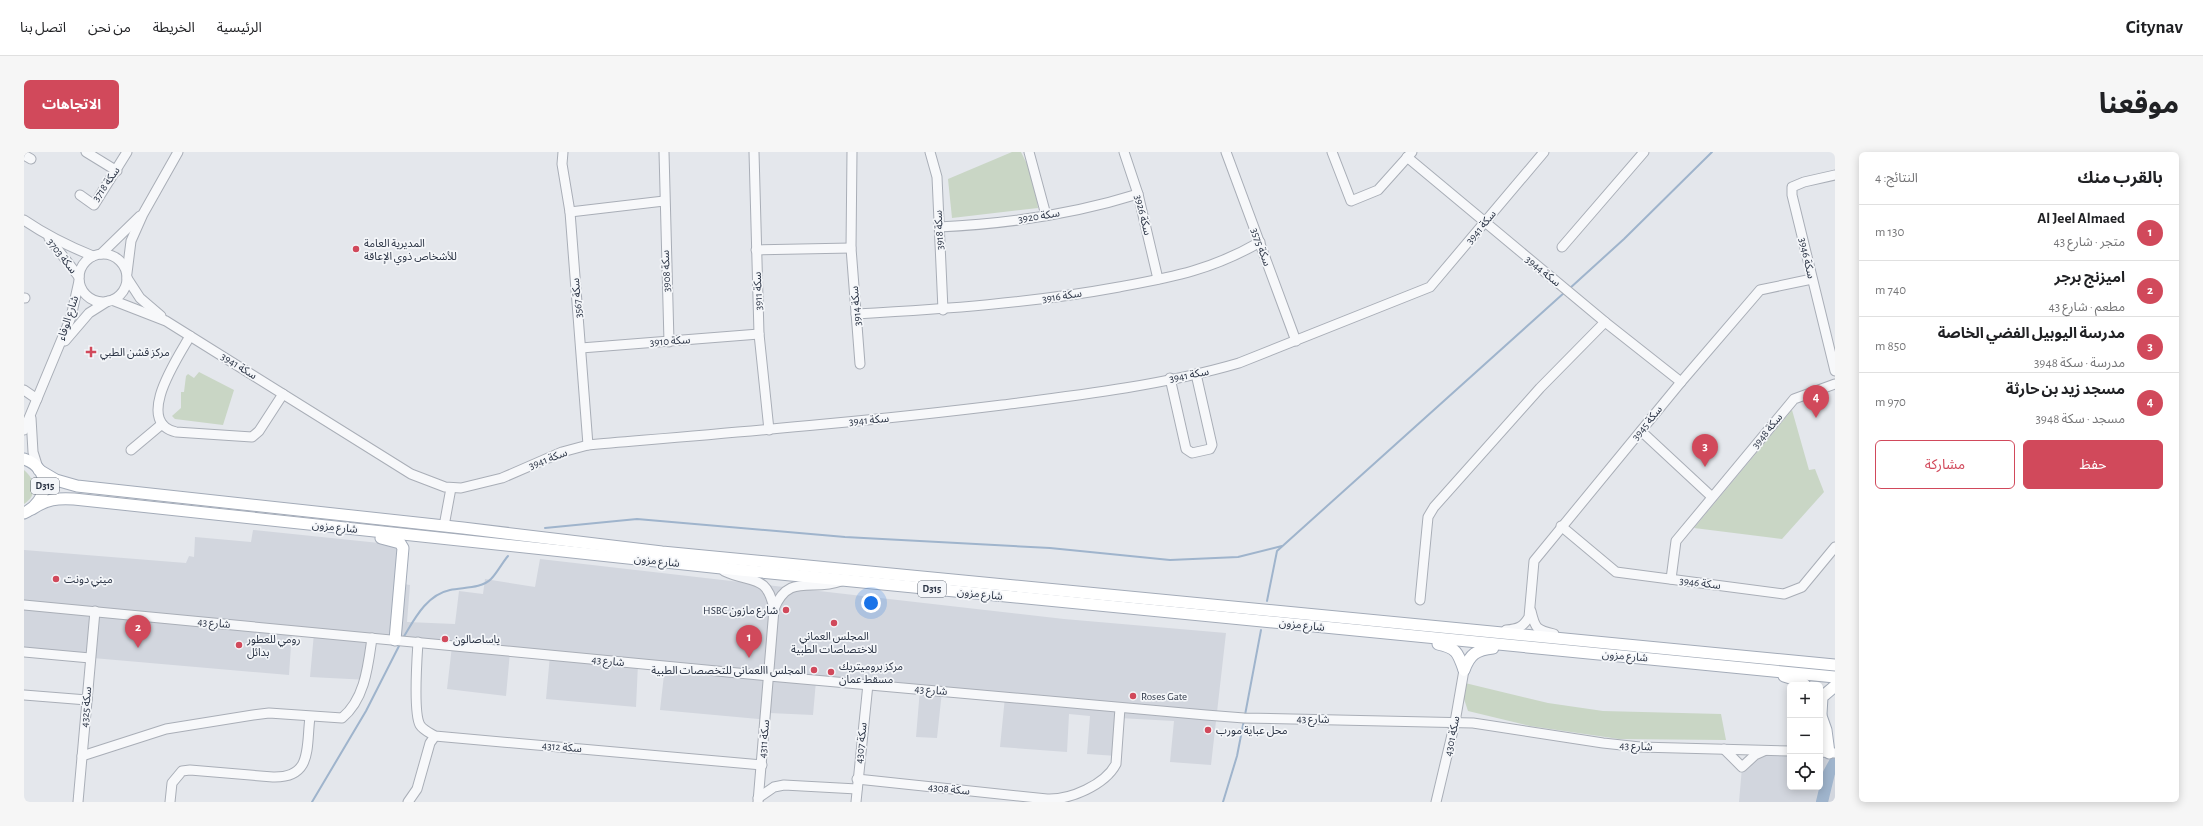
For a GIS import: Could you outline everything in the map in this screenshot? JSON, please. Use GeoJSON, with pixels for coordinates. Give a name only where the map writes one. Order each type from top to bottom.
{"type":"FeatureCollection","features":[{"type":"Feature","properties":{"kind":"main road","name":"D315"},"geometry":{"type":"LineString","coordinates":[[24,459],[33,463],[39,469],[44,480],[44,493],[28,511]]}},
{"type":"Feature","properties":{"kind":"main road","name":"شارع مزون"},"geometry":{"type":"LineString","coordinates":[[39,469],[56,480],[77,486],[444,526],[662,552],[1478,632],[1835,665]]}},
{"type":"Feature","properties":{"kind":"main road","name":"شارع مزون"},"geometry":{"type":"LineString","coordinates":[[28,511],[45,501],[56,498],[74,499],[720,568],[1835,677]]}},
{"type":"Feature","properties":{"kind":"main road"},"geometry":{"type":"LineString","coordinates":[[286,522],[391,540],[400,543],[403,548],[396,640]]}},
{"type":"Feature","properties":{"kind":"main road"},"geometry":{"type":"LineString","coordinates":[[1379,633],[1451,647],[1457,652],[1464,670]]}},
{"type":"Feature","properties":{"kind":"main road"},"geometry":{"type":"LineString","coordinates":[[1464,670],[1468,659],[1476,651],[1513,645]]}},
{"type":"Feature","properties":{"kind":"main road"},"geometry":{"type":"LineString","coordinates":[[1751,668],[1801,682]]}},
{"type":"Feature","properties":{"kind":"main road"},"geometry":{"type":"LineString","coordinates":[[1823,696],[1835,686]]}},
{"type":"Feature","properties":{"kind":"main road"},"geometry":{"type":"LineString","coordinates":[[1823,734],[1835,739]]}},
{"type":"Feature","properties":{"kind":"main road"},"geometry":{"type":"LineString","coordinates":[[1823,734],[1828,753]]}},
{"type":"Feature","properties":{"kind":"street"},"geometry":{"type":"LineString","coordinates":[[86,152],[116,171]]}},
{"type":"Feature","properties":{"kind":"street","name":"سكة 3718"},"geometry":{"type":"LineString","coordinates":[[80,195],[94,205],[127,152]]}},
{"type":"Feature","properties":{"kind":"street"},"geometry":{"type":"LineString","coordinates":[[143,214],[97,255],[83,264],[79,279],[86,295],[100,302],[110,300],[123,291],[132,241],[143,214],[178,152]]}},
{"type":"Feature","properties":{"kind":"street","name":"سكة 3567"},"geometry":{"type":"LineString","coordinates":[[563,152],[562,164],[570,212],[588,445]]}},
{"type":"Feature","properties":{"kind":"street","name":"سكة 3908"},"geometry":{"type":"LineString","coordinates":[[664,152],[664,201],[669,342]]}},
{"type":"Feature","properties":{"kind":"street","name":"سكة 3911"},"geometry":{"type":"LineString","coordinates":[[754,152],[759,334],[769,430]]}},
{"type":"Feature","properties":{"kind":"street","name":"سكة 3914"},"geometry":{"type":"LineString","coordinates":[[852,152],[851,248],[860,364]]}},
{"type":"Feature","properties":{"kind":"street","name":"سكة 3918"},"geometry":{"type":"LineString","coordinates":[[930,152],[937,177],[943,310]]}},
{"type":"Feature","properties":{"kind":"street"},"geometry":{"type":"LineString","coordinates":[[1029,152],[1046,215]]}},
{"type":"Feature","properties":{"kind":"street","name":"سكة 3926"},"geometry":{"type":"LineString","coordinates":[[1124,152],[1138,194],[1158,279]]}},
{"type":"Feature","properties":{"kind":"street","name":"سكة 3575"},"geometry":{"type":"LineString","coordinates":[[1227,152],[1296,341]]}},
{"type":"Feature","properties":{"kind":"street"},"geometry":{"type":"LineString","coordinates":[[1332,152],[1351,201],[1378,190],[1410,155]]}},
{"type":"Feature","properties":{"kind":"street","name":"سكة 3941"},"geometry":{"type":"LineString","coordinates":[[127,275],[140,298],[166,321],[411,474],[432,483],[451,488],[461,488],[502,478],[562,452],[588,445],[918,416],[1070,396],[1196,374],[1240,363],[1430,287],[1544,152]]}},
{"type":"Feature","properties":{"kind":"street"},"geometry":{"type":"LineString","coordinates":[[1562,247],[1644,152]]}},
{"type":"Feature","properties":{"kind":"street","name":"سكة 3944"},"geometry":{"type":"LineString","coordinates":[[1410,155],[1484,223],[1681,382]]}},
{"type":"Feature","properties":{"kind":"street","name":"سكة 3946"},"geometry":{"type":"LineString","coordinates":[[1835,174],[1804,182],[1792,187],[1792,195],[1835,371]]}},
{"type":"Feature","properties":{"kind":"street","name":"سكة 3920"},"geometry":{"type":"LineString","coordinates":[[939,227],[983,225],[1097,207],[1138,194]]}},
{"type":"Feature","properties":{"kind":"street"},"geometry":{"type":"LineString","coordinates":[[570,212],[664,201]]}},
{"type":"Feature","properties":{"kind":"street","name":"سكة 3703"},"geometry":{"type":"LineString","coordinates":[[24,220],[45,234],[97,255]]}},
{"type":"Feature","properties":{"kind":"street","name":"سكة 3703"},"geometry":{"type":"LineString","coordinates":[[45,234],[62,254],[79,279]]}},
{"type":"Feature","properties":{"kind":"street","name":"سكة 3916"},"geometry":{"type":"LineString","coordinates":[[856,314],[943,310],[1057,298],[1158,279],[1196,270],[1232,258],[1260,242]]}},
{"type":"Feature","properties":{"kind":"street"},"geometry":{"type":"LineString","coordinates":[[756,250],[851,248]]}},
{"type":"Feature","properties":{"kind":"street"},"geometry":{"type":"LineString","coordinates":[[97,255],[114,257],[120,261],[127,275]]}},
{"type":"Feature","properties":{"kind":"street","name":"شارع الوفاء"},"geometry":{"type":"LineString","coordinates":[[24,430],[31,417],[71,317],[79,279]]}},
{"type":"Feature","properties":{"kind":"street","name":"سكة 3945"},"geometry":{"type":"LineString","coordinates":[[1531,611],[1534,561],[1681,382],[1760,290],[1812,279]]}},
{"type":"Feature","properties":{"kind":"street","name":"سكة 3941"},"geometry":{"type":"LineString","coordinates":[[110,300],[166,321]]}},
{"type":"Feature","properties":{"kind":"street","name":"شارع الوفاء"},"geometry":{"type":"LineString","coordinates":[[56,354],[76,326],[89,313],[110,300]]}},
{"type":"Feature","properties":{"kind":"street"},"geometry":{"type":"LineString","coordinates":[[1420,600],[1428,517],[1434,507],[1540,388],[1605,322]]}},
{"type":"Feature","properties":{"kind":"street","name":"سكة 3910"},"geometry":{"type":"LineString","coordinates":[[581,348],[759,334]]}},
{"type":"Feature","properties":{"kind":"street"},"geometry":{"type":"LineString","coordinates":[[190,336],[163,384],[158,414],[162,424],[166,428],[176,432],[248,438],[259,431],[283,394]]}},
{"type":"Feature","properties":{"kind":"street"},"geometry":{"type":"LineString","coordinates":[[1170,378],[1186,449],[1192,453],[1210,449],[1212,446],[1196,374]]}},
{"type":"Feature","properties":{"kind":"street","name":"سكة 3948"},"geometry":{"type":"LineString","coordinates":[[1671,579],[1676,541],[1794,399],[1835,384]]}},
{"type":"Feature","properties":{"kind":"street"},"geometry":{"type":"LineString","coordinates":[[24,390],[37,399]]}},
{"type":"Feature","properties":{"kind":"street","name":"شارع الوفاء"},"geometry":{"type":"LineString","coordinates":[[31,417],[33,452],[39,469]]}},
{"type":"Feature","properties":{"kind":"street"},"geometry":{"type":"LineString","coordinates":[[131,450],[162,424]]}},
{"type":"Feature","properties":{"kind":"street"},"geometry":{"type":"LineString","coordinates":[[1641,431],[1712,498]]}},
{"type":"Feature","properties":{"kind":"street"},"geometry":{"type":"LineString","coordinates":[[444,526],[451,488]]}},
{"type":"Feature","properties":{"kind":"street","name":"سكة 3946"},"geometry":{"type":"LineString","coordinates":[[1562,526],[1616,572],[1784,594],[1802,587],[1835,547]]}},
{"type":"Feature","properties":{"kind":"street"},"geometry":{"type":"LineString","coordinates":[[720,568],[734,575],[756,579],[762,583],[770,593],[774,609]]}},
{"type":"Feature","properties":{"kind":"street"},"geometry":{"type":"LineString","coordinates":[[774,609],[781,594],[791,586],[829,584],[843,580]]}},
{"type":"Feature","properties":{"kind":"street","name":"شارع 43"},"geometry":{"type":"LineString","coordinates":[[24,605],[1120,708],[1244,718],[1473,723],[1603,744],[1640,747],[1787,751]]}},
{"type":"Feature","properties":{"kind":"street","name":"سكة 4311"},"geometry":{"type":"LineString","coordinates":[[758,800],[774,609]]}},
{"type":"Feature","properties":{"kind":"street","name":"سكة 4325"},"geometry":{"type":"LineString","coordinates":[[78,802],[95,611]]}},
{"type":"Feature","properties":{"kind":"street"},"geometry":{"type":"LineString","coordinates":[[1478,632],[1519,629],[1526,624],[1531,611]]}},
{"type":"Feature","properties":{"kind":"street"},"geometry":{"type":"LineString","coordinates":[[1531,611],[1534,624],[1541,631],[1593,643]]}},
{"type":"Feature","properties":{"kind":"street"},"geometry":{"type":"LineString","coordinates":[[82,756],[180,726],[261,714],[338,719],[345,716],[363,685],[372,638]]}},
{"type":"Feature","properties":{"kind":"street"},"geometry":{"type":"LineString","coordinates":[[408,802],[417,789],[430,743],[435,736],[425,730],[418,721],[416,690],[418,642]]}},
{"type":"Feature","properties":{"kind":"street"},"geometry":{"type":"LineString","coordinates":[[24,652],[90,658]]}},
{"type":"Feature","properties":{"kind":"street","name":"سكة 4301"},"geometry":{"type":"LineString","coordinates":[[1436,802],[1455,722],[1464,670]]}},
{"type":"Feature","properties":{"kind":"street","name":"سكة 4307"},"geometry":{"type":"LineString","coordinates":[[856,802],[857,779],[868,684]]}},
{"type":"Feature","properties":{"kind":"street"},"geometry":{"type":"LineString","coordinates":[[24,695],[87,700]]}},
{"type":"Feature","properties":{"kind":"street","name":"سكة 4308"},"geometry":{"type":"LineString","coordinates":[[857,779],[1047,799],[1067,798],[1076,795],[1112,771],[1116,764],[1120,708]]}},
{"type":"Feature","properties":{"kind":"street"},"geometry":{"type":"LineString","coordinates":[[170,802],[172,783],[176,776],[190,770],[273,777],[285,777],[294,774],[304,763],[310,716]]}},
{"type":"Feature","properties":{"kind":"street","name":"سكة 4312"},"geometry":{"type":"LineString","coordinates":[[435,736],[762,765]]}},
{"type":"Feature","properties":{"kind":"street"},"geometry":{"type":"LineString","coordinates":[[1724,749],[1742,767],[1755,755],[1766,750]]}},
{"type":"Feature","properties":{"kind":"street"},"geometry":{"type":"LineString","coordinates":[[758,800],[774,787],[784,785],[856,789]]}},
{"type":"Feature","properties":{"kind":"shaded area"},"geometry":{"type":"Polygon","coordinates":[[[253,530],[389,544],[404,550],[404,584],[410,585],[407,622],[455,624],[459,591],[483,594],[485,579],[535,587],[540,559],[1064,619],[1226,633],[1211,765],[1170,762],[1174,721],[1119,718],[1117,756],[1087,754],[1090,716],[1069,714],[1067,752],[1000,747],[1005,697],[942,691],[937,738],[916,737],[920,689],[816,681],[813,715],[769,713],[770,720],[660,710],[665,666],[638,664],[636,707],[546,699],[550,655],[510,652],[506,696],[447,689],[452,646],[372,638],[369,680],[310,677],[314,633],[292,631],[289,675],[24,652],[24,550],[186,563],[189,556],[194,557],[195,537],[251,542],[253,530]]]}},
{"type":"Feature","properties":{"kind":"shaded area"},"geometry":{"type":"Polygon","coordinates":[[[1787,751],[1787,790],[1823,790],[1823,752],[1835,753],[1835,802],[1739,802],[1742,767],[1755,755],[1787,751]]]}},
{"type":"Feature","properties":{"kind":"green space"},"geometry":{"type":"Polygon","coordinates":[[[1012,152],[1021,152],[1034,178],[1038,208],[952,218],[948,179],[1012,152]]]}},
{"type":"Feature","properties":{"kind":"green space"},"geometry":{"type":"Polygon","coordinates":[[[199,372],[234,390],[223,425],[175,419],[172,416],[181,408],[181,392],[184,392],[186,376],[188,374],[194,378],[199,372]]]}},
{"type":"Feature","properties":{"kind":"green space"},"geometry":{"type":"Polygon","coordinates":[[[1792,410],[1809,470],[1815,469],[1824,492],[1782,539],[1694,528],[1792,410]]]}},
{"type":"Feature","properties":{"kind":"green space"},"geometry":{"type":"Polygon","coordinates":[[[24,470],[31,478],[34,487],[32,496],[24,504],[24,470]]]}},
{"type":"Feature","properties":{"kind":"green space"},"geometry":{"type":"Polygon","coordinates":[[[1465,683],[1548,703],[1603,711],[1721,714],[1726,740],[1619,739],[1530,726],[1468,711],[1463,696],[1465,683]]]}},
{"type":"Feature","properties":{"kind":"waterway"},"geometry":{"type":"LineString","coordinates":[[1569,289],[1624,239],[1712,152]]}},
{"type":"Feature","properties":{"kind":"waterway"},"geometry":{"type":"LineString","coordinates":[[1267,601],[1277,551],[1565,292]]}},
{"type":"Feature","properties":{"kind":"waterway"},"geometry":{"type":"LineString","coordinates":[[545,528],[637,519],[845,537],[1050,548],[1170,560],[1238,557],[1282,546]]}},
{"type":"Feature","properties":{"kind":"waterway"},"geometry":{"type":"LineString","coordinates":[[403,638],[422,609],[434,597],[450,590],[482,585],[493,577],[508,556]]}},
{"type":"Feature","properties":{"kind":"waterway"},"geometry":{"type":"LineString","coordinates":[[1245,715],[1261,630]]}},
{"type":"Feature","properties":{"kind":"waterway"},"geometry":{"type":"LineString","coordinates":[[312,802],[366,711],[400,644]]}},
{"type":"Feature","properties":{"kind":"waterway"},"geometry":{"type":"LineString","coordinates":[[1223,802],[1237,756],[1244,720]]}},
{"type":"Feature","properties":{"kind":"waterway"},"geometry":{"type":"LineString","coordinates":[[1822,802],[1829,773],[1835,762]]}},
{"type":"Feature","properties":{"kind":"place","name":"المديرية العامة للأشخاص ذوي الإعاقة"},"geometry":{"type":"Point","coordinates":[356,249]}},
{"type":"Feature","properties":{"kind":"place","name":"مركز قشن الطبي"},"geometry":{"type":"Point","coordinates":[91,352]}},
{"type":"Feature","properties":{"kind":"place","name":"مسجد زيد بن حارثة"},"geometry":{"type":"Point","coordinates":[1816,418]}},
{"type":"Feature","properties":{"kind":"place","name":"مدرسة اليوبيل الفضي الخاصة"},"geometry":{"type":"Point","coordinates":[1705,467]}},
{"type":"Feature","properties":{"kind":"place","name":"ميني دونت"},"geometry":{"type":"Point","coordinates":[56,579]}},
{"type":"Feature","properties":{"kind":"place","name":"HSBC شارع مازون"},"geometry":{"type":"Point","coordinates":[786,610]}},
{"type":"Feature","properties":{"kind":"place","name":"المجلس العماني للاختصاصات الطبية"},"geometry":{"type":"Point","coordinates":[834,623]}},
{"type":"Feature","properties":{"kind":"place","name":"ياساصالون"},"geometry":{"type":"Point","coordinates":[445,639]}},
{"type":"Feature","properties":{"kind":"place","name":"رومي للعطور بدائل"},"geometry":{"type":"Point","coordinates":[239,645]}},
{"type":"Feature","properties":{"kind":"place","name":"اميزنج برجر"},"geometry":{"type":"Point","coordinates":[138,648]}},
{"type":"Feature","properties":{"kind":"place","name":"Al Jeel Almaed"},"geometry":{"type":"Point","coordinates":[749,658]}},
{"type":"Feature","properties":{"kind":"place","name":"المجلس االعمانى للتخصصات الطبية"},"geometry":{"type":"Point","coordinates":[814,670]}},
{"type":"Feature","properties":{"kind":"place","name":"مركز بروميتريك مسقط عمان"},"geometry":{"type":"Point","coordinates":[831,672]}},
{"type":"Feature","properties":{"kind":"place","name":"Roses Gate"},"geometry":{"type":"Point","coordinates":[1133,696]}},
{"type":"Feature","properties":{"kind":"place","name":"محل عباية مورب"},"geometry":{"type":"Point","coordinates":[1208,730]}}]}
